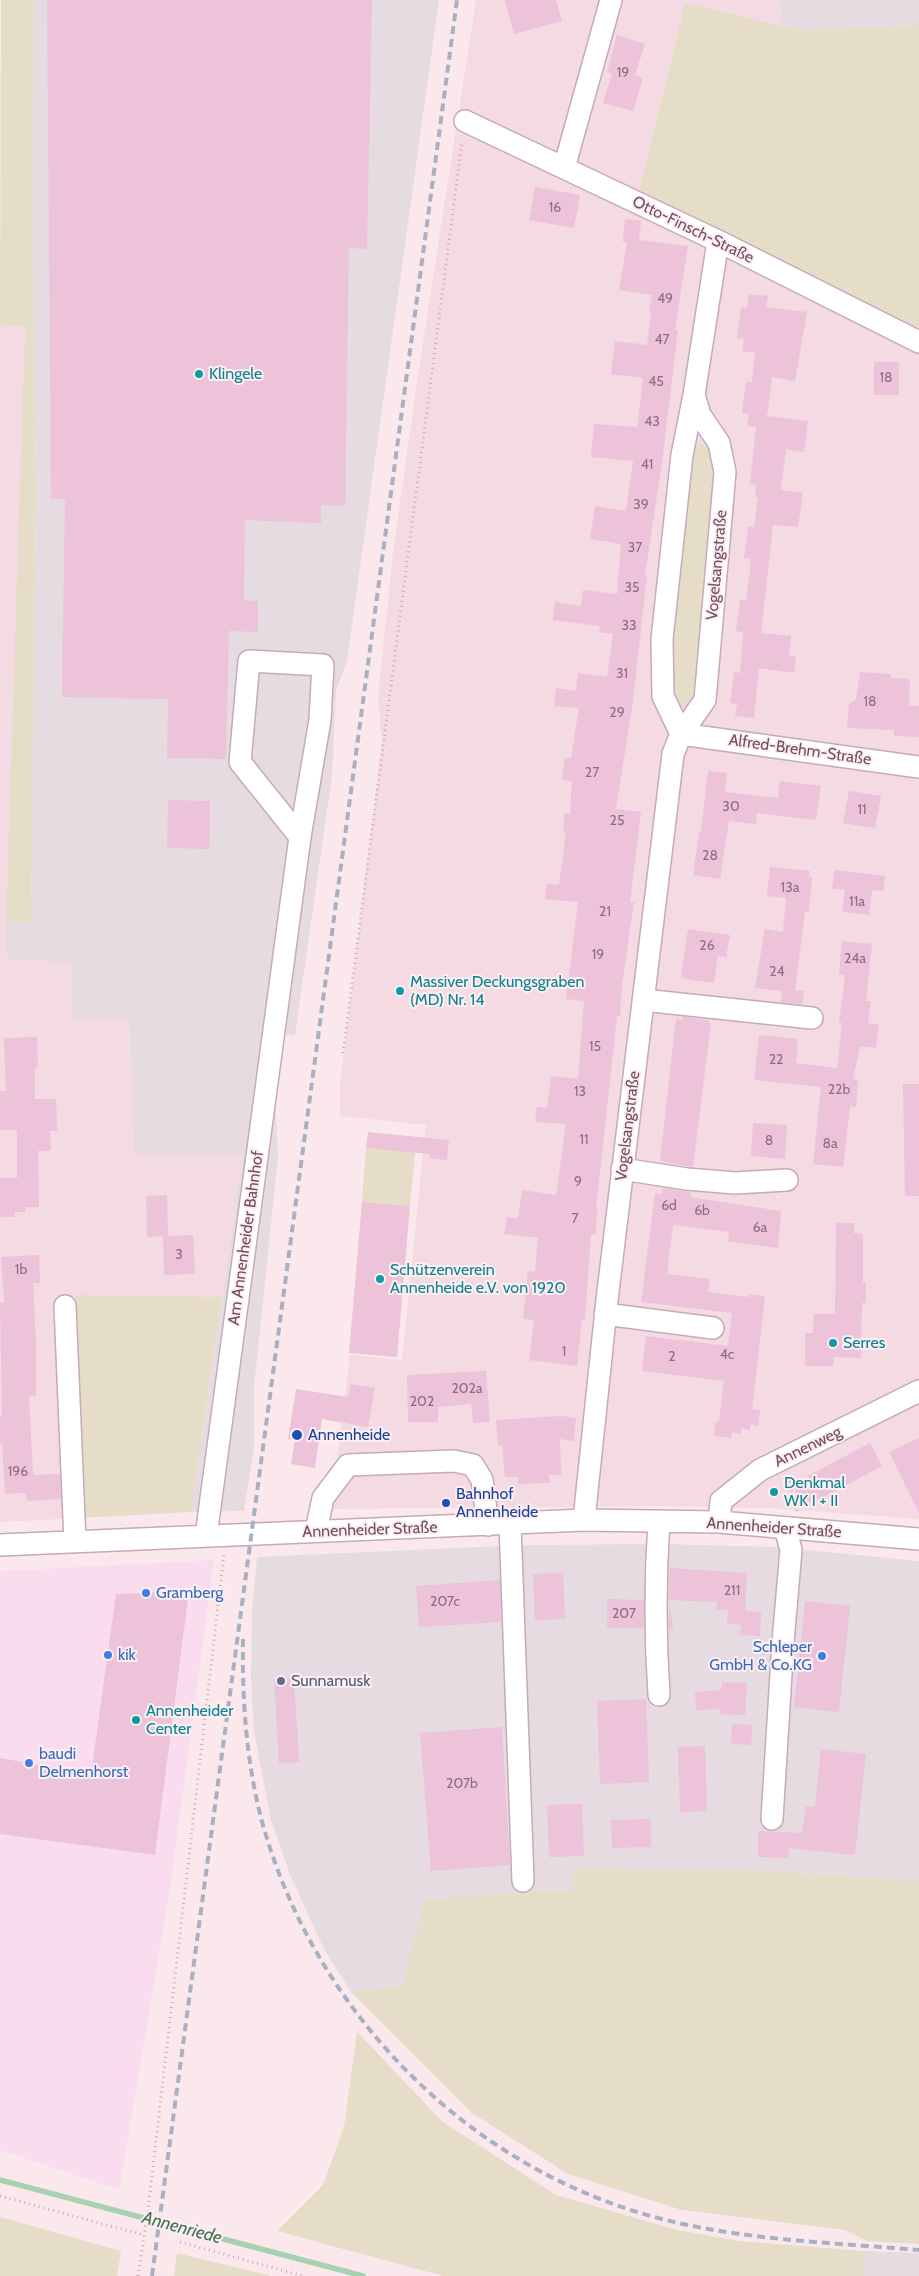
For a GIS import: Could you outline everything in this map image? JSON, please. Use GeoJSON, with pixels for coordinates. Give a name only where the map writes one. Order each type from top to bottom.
{"type":"FeatureCollection","features":[{"type":"Feature","properties":{"kind":"street"},"geometry":{"type":"LineString","coordinates":[[564,168],[612,0]]}},
{"type":"Feature","properties":{"kind":"street","name":"Otto-Finsch-Straße"},"geometry":{"type":"LineString","coordinates":[[465,121],[718,241],[919,342]]}},
{"type":"Feature","properties":{"kind":"street","name":"Vogelsangstraße"},"geometry":{"type":"LineString","coordinates":[[681,734],[663,696],[662,639],[682,455],[694,395],[718,241]]}},
{"type":"Feature","properties":{"kind":"street","name":"Vogelsangstraße"},"geometry":{"type":"LineString","coordinates":[[584,1520],[605,1314],[673,754],[681,734],[705,700],[725,472],[719,443],[700,415],[694,395]]}},
{"type":"Feature","properties":{"kind":"street","name":"Am Annenheider Bahnhof"},"geometry":{"type":"LineString","coordinates":[[206,1536],[300,837],[320,720],[323,665],[249,661],[240,762],[300,837]]}},
{"type":"Feature","properties":{"kind":"street","name":"Alfred-Brehm-Straße"},"geometry":{"type":"LineString","coordinates":[[681,734],[919,767]]}},
{"type":"Feature","properties":{"kind":"street"},"geometry":{"type":"LineString","coordinates":[[643,1000],[812,1018]]}},
{"type":"Feature","properties":{"kind":"street"},"geometry":{"type":"LineString","coordinates":[[622,1170],[687,1179],[736,1183],[787,1180]]}},
{"type":"Feature","properties":{"kind":"street"},"geometry":{"type":"LineString","coordinates":[[65,1306],[75,1542]]}},
{"type":"Feature","properties":{"kind":"street"},"geometry":{"type":"LineString","coordinates":[[605,1314],[713,1328]]}},
{"type":"Feature","properties":{"kind":"street","name":"Annenweg"},"geometry":{"type":"LineString","coordinates":[[719,1522],[721,1502],[760,1470],[919,1392]]}},
{"type":"Feature","properties":{"kind":"street"},"geometry":{"type":"LineString","coordinates":[[316,1531],[324,1498],[348,1465],[454,1460],[473,1465],[482,1480],[488,1525]]}},
{"type":"Feature","properties":{"kind":"street","name":"Annenheider Straße"},"geometry":{"type":"LineString","coordinates":[[0,1545],[584,1520],[719,1522],[919,1539]]}},
{"type":"Feature","properties":{"kind":"street"},"geometry":{"type":"LineString","coordinates":[[659,1521],[655,1618],[659,1695]]}},
{"type":"Feature","properties":{"kind":"street"},"geometry":{"type":"LineString","coordinates":[[510,1524],[523,1881]]}},
{"type":"Feature","properties":{"kind":"street"},"geometry":{"type":"LineString","coordinates":[[772,1818],[791,1550],[790,1528]]}},
{"type":"Feature","properties":{"kind":"path"},"geometry":{"type":"LineString","coordinates":[[343,1053],[465,121]]}},
{"type":"Feature","properties":{"kind":"path"},"geometry":{"type":"LineString","coordinates":[[783,1459],[797,1506],[790,1528]]}},
{"type":"Feature","properties":{"kind":"path"},"geometry":{"type":"LineString","coordinates":[[138,2276],[148,2210],[227,1535]]}},
{"type":"Feature","properties":{"kind":"path"},"geometry":{"type":"LineString","coordinates":[[0,2196],[144,2235]]}},
{"type":"Feature","properties":{"kind":"path"},"geometry":{"type":"LineString","coordinates":[[180,2242],[303,2276]]}},
{"type":"Feature","properties":{"kind":"shaded area"},"geometry":{"type":"Polygon","coordinates":[[[1,0],[34,0],[32,192],[36,492],[31,922],[6,923],[25,327],[0,325],[1,0]]]}},
{"type":"Feature","properties":{"kind":"shaded area"},"geometry":{"type":"Polygon","coordinates":[[[34,0],[439,0],[347,661],[336,691],[332,777],[295,1035],[283,1034],[275,1093],[278,1157],[254,1388],[254,1448],[244,1511],[191,1512],[243,1154],[134,1154],[129,1018],[72,1022],[72,963],[7,959],[6,923],[31,922],[36,492],[32,192],[34,0]]]}},
{"type":"Feature","properties":{"kind":"shaded area"},"geometry":{"type":"Polygon","coordinates":[[[476,0],[780,0],[783,26],[685,3],[639,190],[919,328],[919,1519],[767,1508],[657,1506],[331,1509],[350,1355],[402,1360],[426,1125],[340,1116],[340,1085],[382,741],[378,698],[393,553],[418,375],[476,0]]]}},
{"type":"Feature","properties":{"kind":"shaded area"},"geometry":{"type":"Polygon","coordinates":[[[780,0],[919,0],[919,25],[801,30],[783,26],[780,0]]]}},
{"type":"Feature","properties":{"kind":"shaded area"},"geometry":{"type":"Polygon","coordinates":[[[685,3],[801,30],[919,25],[919,328],[639,190],[685,3]]]}},
{"type":"Feature","properties":{"kind":"shaded area"},"geometry":{"type":"Polygon","coordinates":[[[0,325],[25,327],[7,959],[72,963],[72,1022],[129,1018],[134,1154],[243,1154],[222,1297],[75,1296],[80,1518],[0,1522],[0,325]]]}},
{"type":"Feature","properties":{"kind":"shaded area"},"geometry":{"type":"Polygon","coordinates":[[[699,444],[709,446],[717,453],[698,699],[692,707],[682,707],[675,703],[671,692],[671,619],[690,451],[699,444]]]}},
{"type":"Feature","properties":{"kind":"shaded area"},"geometry":{"type":"Polygon","coordinates":[[[366,1148],[415,1152],[410,1206],[362,1202],[366,1148]]]}},
{"type":"Feature","properties":{"kind":"shaded area"},"geometry":{"type":"Polygon","coordinates":[[[75,1295],[222,1297],[191,1512],[80,1518],[75,1295]]]}},
{"type":"Feature","properties":{"kind":"shaded area"},"geometry":{"type":"Polygon","coordinates":[[[665,1544],[774,1547],[919,1561],[919,1881],[752,1870],[573,1869],[572,1892],[533,1891],[426,1900],[402,1985],[351,1992],[324,1949],[291,1877],[271,1820],[254,1732],[251,1676],[252,1612],[257,1557],[523,1545],[665,1544]]]}},
{"type":"Feature","properties":{"kind":"shaded area"},"geometry":{"type":"Polygon","coordinates":[[[214,1560],[170,1890],[119,2190],[0,2150],[0,1571],[214,1560]]]}},
{"type":"Feature","properties":{"kind":"shaded area"},"geometry":{"type":"Polygon","coordinates":[[[573,1869],[752,1870],[919,1881],[919,2244],[867,2241],[845,2230],[682,2210],[568,2174],[472,2113],[351,1992],[402,1985],[425,1900],[533,1891],[572,1892],[573,1869]]]}},
{"type":"Feature","properties":{"kind":"shaded area"},"geometry":{"type":"Polygon","coordinates":[[[357,2032],[443,2122],[556,2195],[677,2230],[739,2241],[863,2251],[863,2276],[443,2276],[277,2231],[323,2185],[344,2127],[357,2032]]]}},
{"type":"Feature","properties":{"kind":"shaded area"},"geometry":{"type":"Polygon","coordinates":[[[0,2217],[121,2251],[117,2276],[0,2276],[0,2217]]]}},
{"type":"Feature","properties":{"kind":"shaded area"},"geometry":{"type":"Polygon","coordinates":[[[863,2251],[919,2253],[919,2276],[863,2276],[863,2251]]]}},
{"type":"Feature","properties":{"kind":"shaded area"},"geometry":{"type":"Polygon","coordinates":[[[177,2253],[271,2276],[174,2276],[177,2253]]]}},
{"type":"Feature","properties":{"kind":"building","name":"Klingele"},"geometry":{"type":"Polygon","coordinates":[[[47,0],[372,0],[367,249],[349,248],[345,506],[321,505],[321,523],[245,520],[244,600],[258,601],[258,632],[229,631],[226,759],[167,758],[168,699],[62,697],[65,499],[51,499],[47,0]]]}},
{"type":"Feature","properties":{"kind":"building"},"geometry":{"type":"Polygon","coordinates":[[[505,0],[556,0],[562,21],[514,34],[505,0]]]}},
{"type":"Feature","properties":{"kind":"building"},"geometry":{"type":"Polygon","coordinates":[[[617,35],[645,44],[635,75],[643,78],[633,111],[603,103],[612,74],[607,72],[617,35]]]}},
{"type":"Feature","properties":{"kind":"building"},"geometry":{"type":"Polygon","coordinates":[[[535,187],[580,195],[574,228],[529,220],[535,187]]]}},
{"type":"Feature","properties":{"kind":"building"},"geometry":{"type":"Polygon","coordinates":[[[625,219],[641,221],[639,240],[688,246],[675,329],[678,330],[663,454],[645,576],[647,576],[633,701],[616,809],[641,812],[630,902],[634,903],[622,985],[620,1016],[617,1016],[596,1208],[598,1208],[595,1235],[591,1234],[585,1321],[582,1320],[577,1366],[529,1360],[534,1320],[523,1319],[528,1271],[535,1272],[538,1238],[504,1234],[507,1217],[518,1218],[522,1190],[556,1195],[566,1124],[535,1122],[537,1107],[547,1108],[551,1076],[578,1079],[584,1001],[566,999],[578,902],[545,899],[547,884],[559,885],[566,831],[563,831],[565,813],[570,814],[572,781],[562,780],[565,758],[571,758],[579,708],[554,706],[556,688],[576,691],[578,673],[607,677],[613,634],[599,632],[600,626],[553,620],[555,602],[581,606],[583,590],[617,594],[621,544],[590,539],[595,506],[626,511],[633,461],[591,457],[594,424],[637,427],[643,378],[611,374],[615,341],[647,345],[651,313],[649,313],[652,295],[619,290],[627,243],[623,242],[625,219]]]}},
{"type":"Feature","properties":{"kind":"building"},"geometry":{"type":"Polygon","coordinates":[[[749,294],[768,296],[766,307],[807,312],[795,381],[772,377],[767,416],[808,421],[804,452],[786,449],[781,490],[803,493],[798,527],[773,525],[761,633],[791,636],[789,655],[796,656],[794,673],[759,668],[754,718],[735,716],[737,704],[730,703],[734,672],[740,673],[743,632],[736,631],[740,600],[746,600],[750,571],[751,559],[744,558],[748,527],[754,527],[758,497],[755,497],[756,485],[750,484],[756,427],[747,426],[749,414],[742,413],[746,382],[752,382],[755,353],[742,351],[744,339],[737,338],[741,307],[747,308],[749,294]]]}},
{"type":"Feature","properties":{"kind":"building"},"geometry":{"type":"Polygon","coordinates":[[[874,362],[899,362],[899,395],[874,395],[874,362]]]}},
{"type":"Feature","properties":{"kind":"building"},"geometry":{"type":"Polygon","coordinates":[[[860,672],[891,674],[891,678],[910,679],[909,705],[919,706],[919,737],[894,736],[894,730],[847,728],[849,704],[856,699],[860,672]]]}},
{"type":"Feature","properties":{"kind":"building"},"geometry":{"type":"Polygon","coordinates":[[[708,771],[727,773],[725,792],[778,798],[780,781],[821,786],[816,820],[757,813],[756,824],[729,821],[720,879],[693,875],[699,832],[701,832],[708,771]]]}},
{"type":"Feature","properties":{"kind":"building"},"geometry":{"type":"Polygon","coordinates":[[[849,791],[881,796],[875,828],[843,823],[849,791]]]}},
{"type":"Feature","properties":{"kind":"building"},"geometry":{"type":"Polygon","coordinates":[[[168,800],[210,801],[209,849],[167,848],[168,800]]]}},
{"type":"Feature","properties":{"kind":"building"},"geometry":{"type":"Polygon","coordinates":[[[770,867],[810,871],[809,877],[812,877],[809,912],[805,912],[795,990],[804,991],[802,1004],[781,1002],[782,991],[755,988],[765,929],[783,932],[786,898],[767,896],[770,867]]]}},
{"type":"Feature","properties":{"kind":"building"},"geometry":{"type":"Polygon","coordinates":[[[835,870],[885,876],[883,891],[872,890],[869,915],[842,912],[845,890],[832,889],[835,870]]]}},
{"type":"Feature","properties":{"kind":"building"},"geometry":{"type":"Polygon","coordinates":[[[688,929],[730,935],[726,957],[718,956],[714,983],[681,978],[688,929]]]}},
{"type":"Feature","properties":{"kind":"building"},"geometry":{"type":"Polygon","coordinates":[[[842,941],[872,944],[866,1001],[871,1001],[868,1023],[879,1025],[876,1048],[860,1046],[853,1079],[858,1080],[856,1107],[850,1106],[843,1167],[813,1164],[821,1087],[754,1080],[759,1035],[798,1039],[796,1063],[837,1068],[842,1023],[839,1023],[845,975],[839,975],[842,941]]]}},
{"type":"Feature","properties":{"kind":"building"},"geometry":{"type":"Polygon","coordinates":[[[682,1017],[709,1020],[709,1023],[711,1023],[693,1167],[660,1161],[676,1019],[682,1020],[682,1017]]]}},
{"type":"Feature","properties":{"kind":"building"},"geometry":{"type":"Polygon","coordinates":[[[37,1037],[38,1067],[35,1067],[35,1099],[56,1099],[57,1131],[50,1131],[51,1151],[38,1151],[39,1207],[25,1207],[25,1212],[15,1212],[15,1217],[0,1217],[0,1178],[17,1178],[17,1130],[0,1130],[0,1091],[6,1091],[4,1038],[37,1037]]]}},
{"type":"Feature","properties":{"kind":"building"},"geometry":{"type":"Polygon","coordinates":[[[903,1084],[919,1084],[919,1196],[905,1196],[903,1084]]]}},
{"type":"Feature","properties":{"kind":"building"},"geometry":{"type":"Polygon","coordinates":[[[753,1123],[787,1125],[785,1159],[751,1156],[753,1123]]]}},
{"type":"Feature","properties":{"kind":"building"},"geometry":{"type":"Polygon","coordinates":[[[368,1132],[449,1140],[447,1160],[429,1158],[430,1154],[366,1148],[368,1132]]]}},
{"type":"Feature","properties":{"kind":"building"},"geometry":{"type":"Polygon","coordinates":[[[663,1188],[691,1192],[690,1197],[781,1211],[778,1248],[728,1241],[729,1232],[673,1225],[667,1274],[710,1279],[708,1292],[749,1297],[749,1294],[765,1296],[752,1409],[760,1410],[758,1426],[750,1424],[750,1430],[741,1428],[741,1434],[732,1432],[731,1438],[714,1436],[716,1421],[719,1422],[724,1381],[642,1371],[646,1336],[728,1346],[732,1313],[641,1302],[655,1193],[662,1194],[663,1188]]]}},
{"type":"Feature","properties":{"kind":"building"},"geometry":{"type":"Polygon","coordinates":[[[167,1195],[168,1236],[147,1237],[146,1196],[167,1195]]]}},
{"type":"Feature","properties":{"kind":"building","name":"Schützenverein Annenheide e.V. von 1920"},"geometry":{"type":"Polygon","coordinates":[[[362,1202],[410,1206],[397,1357],[349,1353],[362,1202]]]}},
{"type":"Feature","properties":{"kind":"building"},"geometry":{"type":"Polygon","coordinates":[[[836,1223],[854,1223],[854,1233],[863,1234],[863,1283],[866,1282],[866,1303],[862,1303],[861,1358],[834,1357],[833,1366],[805,1366],[805,1333],[813,1333],[814,1314],[835,1314],[836,1223]]]}},
{"type":"Feature","properties":{"kind":"building"},"geometry":{"type":"Polygon","coordinates":[[[193,1235],[195,1274],[164,1275],[163,1236],[193,1235]]]}},
{"type":"Feature","properties":{"kind":"building"},"geometry":{"type":"Polygon","coordinates":[[[39,1255],[40,1283],[33,1283],[36,1396],[29,1396],[33,1475],[60,1474],[61,1499],[27,1501],[26,1493],[5,1494],[2,1444],[0,1444],[0,1416],[2,1416],[0,1303],[4,1303],[1,1257],[39,1255]]]}},
{"type":"Feature","properties":{"kind":"building"},"geometry":{"type":"Polygon","coordinates":[[[486,1371],[490,1422],[473,1423],[471,1404],[438,1407],[438,1422],[408,1422],[407,1375],[486,1371]]]}},
{"type":"Feature","properties":{"kind":"building"},"geometry":{"type":"Polygon","coordinates":[[[350,1384],[375,1388],[368,1427],[322,1419],[315,1468],[291,1464],[295,1440],[288,1439],[296,1389],[348,1397],[350,1384]]]}},
{"type":"Feature","properties":{"kind":"building"},"geometry":{"type":"Polygon","coordinates":[[[562,1416],[576,1418],[574,1441],[560,1439],[561,1475],[549,1475],[550,1483],[518,1484],[518,1477],[505,1477],[502,1445],[498,1445],[496,1420],[562,1416]]]}},
{"type":"Feature","properties":{"kind":"building"},"geometry":{"type":"Polygon","coordinates":[[[919,1438],[919,1513],[889,1452],[919,1438]]]}},
{"type":"Feature","properties":{"kind":"building"},"geometry":{"type":"Polygon","coordinates":[[[870,1443],[882,1466],[820,1499],[799,1503],[795,1488],[813,1485],[808,1476],[870,1443]]]}},
{"type":"Feature","properties":{"kind":"building"},"geometry":{"type":"Polygon","coordinates":[[[670,1568],[747,1573],[745,1611],[761,1612],[760,1636],[740,1635],[741,1625],[727,1624],[728,1610],[716,1610],[717,1602],[669,1600],[670,1568]]]}},
{"type":"Feature","properties":{"kind":"building"},"geometry":{"type":"Polygon","coordinates":[[[563,1573],[565,1619],[535,1620],[533,1574],[563,1573]]]}},
{"type":"Feature","properties":{"kind":"building"},"geometry":{"type":"Polygon","coordinates":[[[500,1580],[501,1622],[419,1627],[416,1586],[500,1580]]]}},
{"type":"Feature","properties":{"kind":"building","name":"Annenheider Center"},"geometry":{"type":"Polygon","coordinates":[[[189,1591],[155,1855],[0,1834],[0,1758],[91,1774],[116,1594],[189,1591]]]}},
{"type":"Feature","properties":{"kind":"building"},"geometry":{"type":"Polygon","coordinates":[[[607,1599],[644,1600],[644,1628],[607,1628],[607,1599]]]}},
{"type":"Feature","properties":{"kind":"building"},"geometry":{"type":"Polygon","coordinates":[[[669,1600],[673,1629],[669,1629],[669,1600]]]}},
{"type":"Feature","properties":{"kind":"building","name":"Schleper GmbH & Co.KG"},"geometry":{"type":"Polygon","coordinates":[[[805,1601],[850,1606],[839,1712],[794,1707],[805,1601]]]}},
{"type":"Feature","properties":{"kind":"building"},"geometry":{"type":"Polygon","coordinates":[[[294,1678],[299,1762],[279,1763],[274,1679],[294,1678]]]}},
{"type":"Feature","properties":{"kind":"building"},"geometry":{"type":"Polygon","coordinates":[[[722,1682],[747,1683],[745,1715],[720,1714],[720,1709],[696,1710],[695,1692],[721,1690],[722,1682]]]}},
{"type":"Feature","properties":{"kind":"building"},"geometry":{"type":"Polygon","coordinates":[[[646,1699],[649,1782],[600,1784],[597,1701],[646,1699]]]}},
{"type":"Feature","properties":{"kind":"building"},"geometry":{"type":"Polygon","coordinates":[[[732,1724],[753,1725],[751,1745],[731,1744],[732,1724]]]}},
{"type":"Feature","properties":{"kind":"building"},"geometry":{"type":"Polygon","coordinates":[[[502,1727],[510,1865],[431,1871],[420,1733],[502,1727]]]}},
{"type":"Feature","properties":{"kind":"building"},"geometry":{"type":"Polygon","coordinates":[[[705,1746],[707,1811],[680,1812],[678,1747],[705,1746]]]}},
{"type":"Feature","properties":{"kind":"building"},"geometry":{"type":"Polygon","coordinates":[[[821,1749],[866,1754],[855,1855],[789,1848],[789,1858],[758,1857],[758,1831],[802,1833],[806,1806],[815,1807],[821,1749]]]}},
{"type":"Feature","properties":{"kind":"building"},"geometry":{"type":"Polygon","coordinates":[[[582,1804],[584,1856],[549,1857],[547,1805],[582,1804]]]}},
{"type":"Feature","properties":{"kind":"building"},"geometry":{"type":"Polygon","coordinates":[[[651,1819],[651,1847],[612,1848],[611,1820],[651,1819]]]}},
{"type":"Feature","properties":{"kind":"waterway","name":"Annenriede"},"geometry":{"type":"LineString","coordinates":[[0,2180],[363,2276]]}},
{"type":"Feature","properties":{"kind":"railway"},"geometry":{"type":"LineString","coordinates":[[152,2276],[457,0]]}},
{"type":"Feature","properties":{"kind":"railway"},"geometry":{"type":"LineString","coordinates":[[243,1639],[244,1705],[251,1771],[260,1814],[282,1882],[313,1947],[352,2007],[398,2061],[450,2110],[507,2152],[570,2186],[637,2212],[706,2229],[741,2234],[812,2242],[919,2250]]}},
{"type":"Feature","properties":{"kind":"place","name":"Klingele"},"geometry":{"type":"Point","coordinates":[199,374]}},
{"type":"Feature","properties":{"kind":"place","name":"Massiver Deckungsgraben (MD) Nr. 14"},"geometry":{"type":"Point","coordinates":[400,991]}},
{"type":"Feature","properties":{"kind":"place","name":"Schützenverein Annenheide e.V. von 1920"},"geometry":{"type":"Point","coordinates":[380,1279]}},
{"type":"Feature","properties":{"kind":"place","name":"Serres"},"geometry":{"type":"Point","coordinates":[833,1343]}},
{"type":"Feature","properties":{"kind":"place","name":"Annenheide"},"geometry":{"type":"Point","coordinates":[297,1435]}},
{"type":"Feature","properties":{"kind":"place","name":"Denkmal WK I + II"},"geometry":{"type":"Point","coordinates":[774,1492]}},
{"type":"Feature","properties":{"kind":"place","name":"Bahnhof Annenheide"},"geometry":{"type":"Point","coordinates":[446,1503]}},
{"type":"Feature","properties":{"kind":"place","name":"Gramberg"},"geometry":{"type":"Point","coordinates":[146,1593]}},
{"type":"Feature","properties":{"kind":"place","name":"kik"},"geometry":{"type":"Point","coordinates":[108,1655]}},
{"type":"Feature","properties":{"kind":"place","name":"Schleper GmbH & Co.KG"},"geometry":{"type":"Point","coordinates":[822,1656]}},
{"type":"Feature","properties":{"kind":"place","name":"Sunnamusk"},"geometry":{"type":"Point","coordinates":[281,1681]}},
{"type":"Feature","properties":{"kind":"place","name":"Annenheider Center"},"geometry":{"type":"Point","coordinates":[136,1720]}},
{"type":"Feature","properties":{"kind":"place","name":"baudi Delmenhorst"},"geometry":{"type":"Point","coordinates":[29,1763]}}]}
